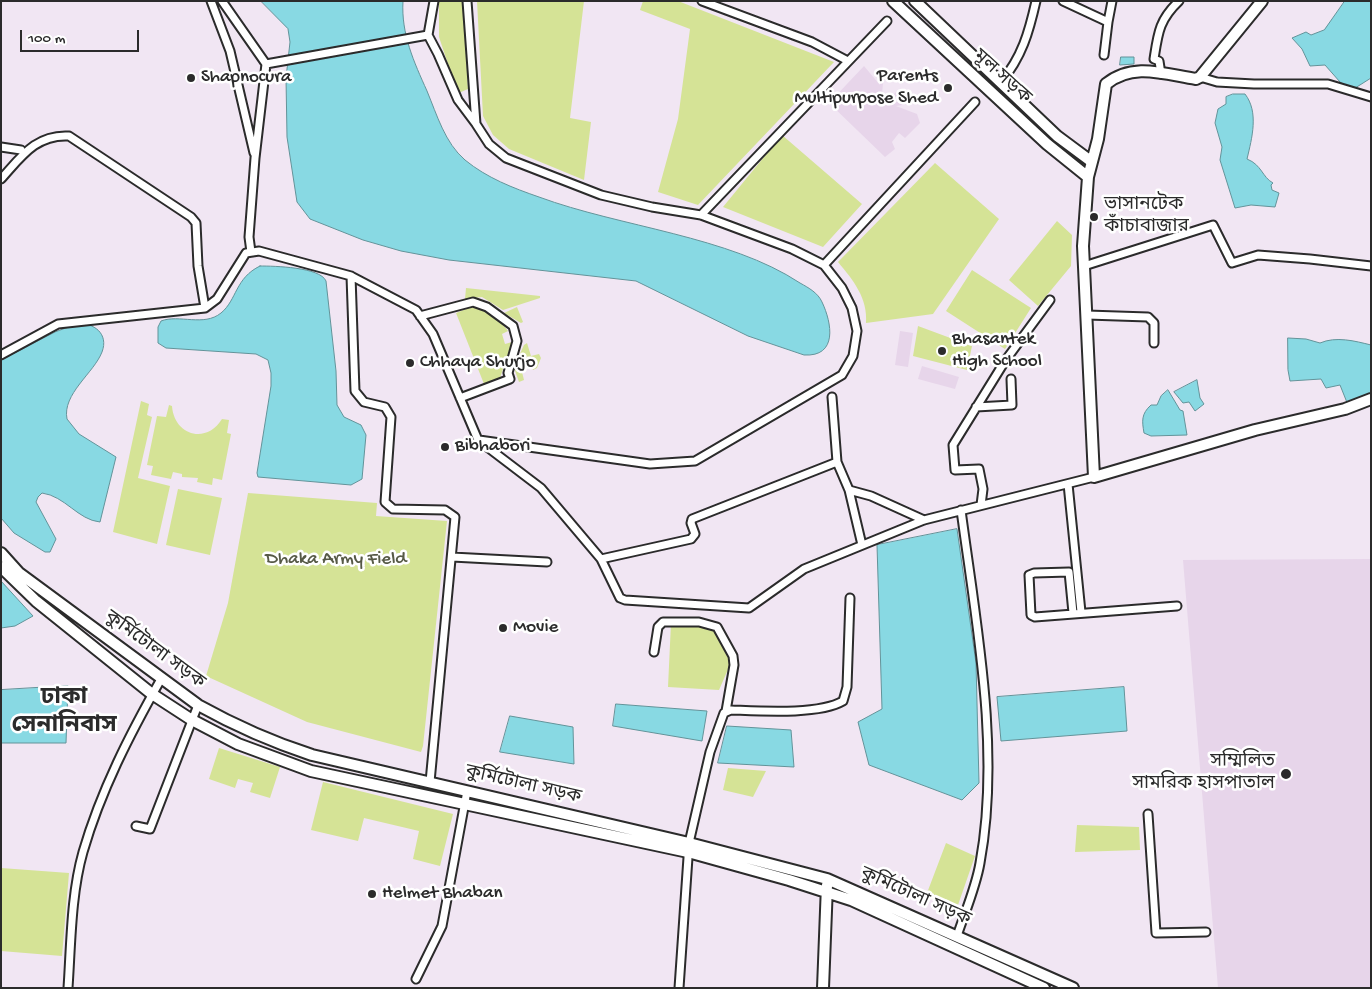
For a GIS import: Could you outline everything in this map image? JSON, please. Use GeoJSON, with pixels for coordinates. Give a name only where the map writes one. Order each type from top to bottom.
{"type":"FeatureCollection","features":[{"type":"Feature","properties":{"kind":"main road","name":"মূল সড়ক"},"geometry":{"type":"LineString","coordinates":[[893,1],[1047,144],[1088,177]]}},
{"type":"Feature","properties":{"kind":"main road","name":"মূল সড়ক"},"geometry":{"type":"LineString","coordinates":[[915,1],[1057,136],[1092,162]]}},
{"type":"Feature","properties":{"kind":"main road"},"geometry":{"type":"LineString","coordinates":[[1262,1],[1200,77],[1196,79],[1133,70],[1116,76],[1106,84],[1088,177],[1083,246],[1094,477],[1255,430],[1344,409],[1371,399]]}},
{"type":"Feature","properties":{"kind":"main road"},"geometry":{"type":"LineString","coordinates":[[918,25],[927,14]]}},
{"type":"Feature","properties":{"kind":"main road","name":"কুর্মিটোলা সড়ক"},"geometry":{"type":"LineString","coordinates":[[1,553],[18,573],[198,705],[228,722],[275,743],[312,755],[827,879],[1073,988]]}},
{"type":"Feature","properties":{"kind":"main road","name":"কুর্মিটোলা সড়ক"},"geometry":{"type":"LineString","coordinates":[[1,567],[36,601],[152,694],[192,720],[238,744],[311,771],[465,805],[688,847],[851,900],[947,942],[1044,988]]}},
{"type":"Feature","properties":{"kind":"main road"},"geometry":{"type":"LineString","coordinates":[[823,988],[827,879]]}},
{"type":"Feature","properties":{"kind":"street"},"geometry":{"type":"LineString","coordinates":[[211,1],[230,51],[255,158]]}},
{"type":"Feature","properties":{"kind":"street"},"geometry":{"type":"LineString","coordinates":[[222,1],[266,64],[248,236],[251,252]]}},
{"type":"Feature","properties":{"kind":"street"},"geometry":{"type":"LineString","coordinates":[[434,1],[428,35],[458,100],[488,144],[506,158],[601,195],[652,207],[701,215],[792,249],[824,265],[842,288],[852,308],[857,331],[853,356],[842,375],[695,461],[650,464],[478,440]]}},
{"type":"Feature","properties":{"kind":"street"},"geometry":{"type":"LineString","coordinates":[[467,1],[476,124]]}},
{"type":"Feature","properties":{"kind":"street"},"geometry":{"type":"LineString","coordinates":[[702,1],[812,42],[848,61]]}},
{"type":"Feature","properties":{"kind":"street"},"geometry":{"type":"LineString","coordinates":[[1001,82],[1012,69],[1023,50],[1031,28],[1036,1]]}},
{"type":"Feature","properties":{"kind":"street"},"geometry":{"type":"LineString","coordinates":[[1063,1],[1108,22]]}},
{"type":"Feature","properties":{"kind":"street"},"geometry":{"type":"LineString","coordinates":[[1104,55],[1112,1]]}},
{"type":"Feature","properties":{"kind":"street"},"geometry":{"type":"LineString","coordinates":[[1161,74],[1159,60],[1154,59],[1156,38],[1166,17],[1179,1]]}},
{"type":"Feature","properties":{"kind":"street"},"geometry":{"type":"LineString","coordinates":[[701,215],[887,21]]}},
{"type":"Feature","properties":{"kind":"street"},"geometry":{"type":"LineString","coordinates":[[266,64],[428,35]]}},
{"type":"Feature","properties":{"kind":"street"},"geometry":{"type":"LineString","coordinates":[[1200,77],[1217,82],[1328,84],[1371,97]]}},
{"type":"Feature","properties":{"kind":"street"},"geometry":{"type":"LineString","coordinates":[[824,265],[975,102]]}},
{"type":"Feature","properties":{"kind":"street"},"geometry":{"type":"LineString","coordinates":[[1,179],[31,146],[46,138],[68,136],[191,217],[196,223],[198,266],[205,308]]}},
{"type":"Feature","properties":{"kind":"street"},"geometry":{"type":"LineString","coordinates":[[1,147],[21,150]]}},
{"type":"Feature","properties":{"kind":"street"},"geometry":{"type":"LineString","coordinates":[[1084,266],[1213,225],[1232,263],[1258,255],[1310,258],[1371,266]]}},
{"type":"Feature","properties":{"kind":"street"},"geometry":{"type":"LineString","coordinates":[[1,355],[58,324],[205,308],[217,299],[246,253],[268,252],[351,276],[416,310],[433,334],[478,440],[541,488],[601,559],[620,598],[624,600],[749,608],[804,568],[924,520],[1094,477]]}},
{"type":"Feature","properties":{"kind":"street"},"geometry":{"type":"LineString","coordinates":[[351,276],[355,391],[364,402],[385,407],[391,417],[385,502],[393,509],[445,510],[455,517],[430,782]]}},
{"type":"Feature","properties":{"kind":"street"},"geometry":{"type":"LineString","coordinates":[[981,505],[983,489],[979,469],[955,470],[953,445],[1005,361],[1050,300]]}},
{"type":"Feature","properties":{"kind":"street"},"geometry":{"type":"LineString","coordinates":[[420,316],[476,302],[487,307],[513,326],[517,341],[508,373],[510,379],[460,398]]}},
{"type":"Feature","properties":{"kind":"street"},"geometry":{"type":"LineString","coordinates":[[1087,315],[1148,318],[1154,323],[1154,343]]}},
{"type":"Feature","properties":{"kind":"street"},"geometry":{"type":"LineString","coordinates":[[976,407],[1012,405],[1011,379]]}},
{"type":"Feature","properties":{"kind":"street"},"geometry":{"type":"LineString","coordinates":[[832,397],[838,462],[850,490],[862,545]]}},
{"type":"Feature","properties":{"kind":"street"},"geometry":{"type":"LineString","coordinates":[[601,559],[691,539],[696,534],[691,522],[692,519],[838,462]]}},
{"type":"Feature","properties":{"kind":"street"},"geometry":{"type":"LineString","coordinates":[[1068,484],[1077,612]]}},
{"type":"Feature","properties":{"kind":"street"},"geometry":{"type":"LineString","coordinates":[[850,490],[871,496],[924,520]]}},
{"type":"Feature","properties":{"kind":"street"},"geometry":{"type":"LineString","coordinates":[[957,936],[980,865],[986,821],[987,750],[980,650],[961,510]]}},
{"type":"Feature","properties":{"kind":"street"},"geometry":{"type":"LineString","coordinates":[[452,557],[547,562]]}},
{"type":"Feature","properties":{"kind":"street"},"geometry":{"type":"LineString","coordinates":[[1077,612],[1068,572],[1034,573],[1029,575],[1031,615],[1035,617],[1077,612],[1177,606]]}},
{"type":"Feature","properties":{"kind":"street"},"geometry":{"type":"LineString","coordinates":[[726,712],[788,711],[824,707],[844,701],[847,687],[850,598]]}},
{"type":"Feature","properties":{"kind":"street"},"geometry":{"type":"LineString","coordinates":[[654,652],[658,627],[664,622],[699,622],[717,628],[733,656],[734,665],[726,712],[710,752],[688,847],[679,988]]}},
{"type":"Feature","properties":{"kind":"street"},"geometry":{"type":"LineString","coordinates":[[68,988],[73,913],[83,853],[120,754],[161,679]]}},
{"type":"Feature","properties":{"kind":"street"},"geometry":{"type":"LineString","coordinates":[[136,826],[150,829],[198,705]]}},
{"type":"Feature","properties":{"kind":"street"},"geometry":{"type":"LineString","coordinates":[[416,978],[442,926],[467,791]]}},
{"type":"Feature","properties":{"kind":"street"},"geometry":{"type":"LineString","coordinates":[[1148,814],[1156,933],[1206,932]]}},
{"type":"Feature","properties":{"kind":"shaded area"},"geometry":{"type":"Polygon","coordinates":[[[864,66],[880,85],[880,69],[884,70],[882,95],[888,100],[897,91],[899,93],[894,99],[896,102],[914,101],[916,103],[896,106],[917,114],[920,123],[905,138],[899,133],[892,142],[895,149],[885,157],[829,103],[864,66]]]}},
{"type":"Feature","properties":{"kind":"shaded area","name":"Bhasantek High School"},"geometry":{"type":"Polygon","coordinates":[[[900,331],[913,333],[908,367],[895,365],[900,331]]]}},
{"type":"Feature","properties":{"kind":"shaded area","name":"Bhasantek High School"},"geometry":{"type":"Polygon","coordinates":[[[922,366],[959,377],[955,389],[918,379],[922,366]]]}},
{"type":"Feature","properties":{"kind":"shaded area","name":"সম্মিলিত সামরিক হাসপাতাল"},"geometry":{"type":"Polygon","coordinates":[[[1371,559],[1371,988],[1218,988],[1183,560],[1371,559]]]}},
{"type":"Feature","properties":{"kind":"green space"},"geometry":{"type":"Polygon","coordinates":[[[439,1],[463,1],[468,89],[461,92],[457,91],[439,37],[439,1]]]}},
{"type":"Feature","properties":{"kind":"green space"},"geometry":{"type":"Polygon","coordinates":[[[477,1],[584,1],[570,118],[591,122],[584,180],[509,149],[493,135],[483,116],[477,1]]]}},
{"type":"Feature","properties":{"kind":"green space"},"geometry":{"type":"Polygon","coordinates":[[[643,1],[678,1],[834,62],[698,205],[658,192],[678,119],[690,29],[640,10],[643,1]]]}},
{"type":"Feature","properties":{"kind":"green space"},"geometry":{"type":"Polygon","coordinates":[[[782,135],[862,204],[823,247],[723,207],[782,135]]]}},
{"type":"Feature","properties":{"kind":"green space"},"geometry":{"type":"Polygon","coordinates":[[[935,163],[999,219],[933,314],[866,323],[865,305],[862,297],[838,262],[935,163]]]}},
{"type":"Feature","properties":{"kind":"green space"},"geometry":{"type":"Polygon","coordinates":[[[1057,221],[1072,235],[1071,266],[1038,306],[1009,280],[1057,221]]]}},
{"type":"Feature","properties":{"kind":"green space"},"geometry":{"type":"Polygon","coordinates":[[[972,270],[1031,308],[1005,349],[946,311],[972,270]]]}},
{"type":"Feature","properties":{"kind":"green space"},"geometry":{"type":"Polygon","coordinates":[[[466,288],[540,296],[540,298],[503,310],[482,297],[465,299],[466,288]]]}},
{"type":"Feature","properties":{"kind":"green space"},"geometry":{"type":"Polygon","coordinates":[[[471,307],[486,311],[497,319],[508,331],[502,334],[505,344],[512,342],[500,378],[484,384],[456,313],[471,307]]]}},
{"type":"Feature","properties":{"kind":"green space"},"geometry":{"type":"Polygon","coordinates":[[[517,307],[523,322],[521,323],[504,313],[517,307]]]}},
{"type":"Feature","properties":{"kind":"green space","name":"Bhasantek High School"},"geometry":{"type":"Polygon","coordinates":[[[918,326],[972,346],[967,370],[913,356],[918,326]]]}},
{"type":"Feature","properties":{"kind":"green space"},"geometry":{"type":"Polygon","coordinates":[[[527,343],[531,356],[518,358],[524,345],[527,343]]]}},
{"type":"Feature","properties":{"kind":"green space"},"geometry":{"type":"Polygon","coordinates":[[[539,354],[541,358],[537,368],[533,370],[531,366],[524,368],[522,359],[539,354]]]}},
{"type":"Feature","properties":{"kind":"green space"},"geometry":{"type":"Polygon","coordinates":[[[519,360],[524,380],[519,382],[514,368],[519,360]]]}},
{"type":"Feature","properties":{"kind":"green space"},"geometry":{"type":"Polygon","coordinates":[[[141,401],[149,404],[147,415],[152,417],[138,478],[170,486],[157,544],[113,532],[141,401]]]}},
{"type":"Feature","properties":{"kind":"green space"},"geometry":{"type":"Polygon","coordinates":[[[169,405],[172,406],[178,424],[184,430],[192,433],[208,432],[222,419],[229,420],[227,433],[231,434],[222,480],[213,478],[212,485],[197,482],[198,478],[182,477],[182,474],[173,472],[171,479],[151,475],[153,466],[147,465],[157,416],[166,417],[169,405]]]}},
{"type":"Feature","properties":{"kind":"green space"},"geometry":{"type":"Polygon","coordinates":[[[178,489],[222,498],[210,555],[166,545],[178,489]]]}},
{"type":"Feature","properties":{"kind":"green space","name":"Dhaka Army Field"},"geometry":{"type":"Polygon","coordinates":[[[248,493],[377,503],[376,516],[447,521],[421,752],[307,722],[206,676],[228,603],[248,493]]]}},
{"type":"Feature","properties":{"kind":"green space"},"geometry":{"type":"Polygon","coordinates":[[[671,623],[709,624],[733,658],[719,690],[668,687],[671,623]]]}},
{"type":"Feature","properties":{"kind":"green space"},"geometry":{"type":"Polygon","coordinates":[[[219,748],[280,767],[270,798],[250,792],[253,783],[238,779],[235,788],[209,779],[219,748]]]}},
{"type":"Feature","properties":{"kind":"green space"},"geometry":{"type":"Polygon","coordinates":[[[728,768],[766,771],[753,797],[723,790],[728,768]]]}},
{"type":"Feature","properties":{"kind":"green space"},"geometry":{"type":"Polygon","coordinates":[[[323,782],[453,814],[440,866],[413,859],[419,831],[364,818],[358,841],[311,830],[323,782]]]}},
{"type":"Feature","properties":{"kind":"green space"},"geometry":{"type":"Polygon","coordinates":[[[1077,825],[1139,827],[1140,850],[1075,852],[1077,825]]]}},
{"type":"Feature","properties":{"kind":"green space"},"geometry":{"type":"Polygon","coordinates":[[[946,843],[975,856],[958,905],[927,893],[946,843]]]}},
{"type":"Feature","properties":{"kind":"green space"},"geometry":{"type":"Polygon","coordinates":[[[1,868],[69,873],[62,956],[1,951],[1,868]]]}},
{"type":"Feature","properties":{"kind":"water"},"geometry":{"type":"Polygon","coordinates":[[[261,1],[403,1],[404,25],[413,58],[442,128],[452,145],[465,160],[491,177],[539,197],[708,243],[772,267],[816,293],[828,319],[830,337],[827,345],[823,351],[804,355],[748,336],[636,281],[449,260],[401,251],[363,240],[310,219],[297,202],[287,137],[286,78],[290,42],[288,29],[261,1]]]}},
{"type":"Feature","properties":{"kind":"water"},"geometry":{"type":"Polygon","coordinates":[[[1345,1],[1371,1],[1371,78],[1352,90],[1340,82],[1325,65],[1310,66],[1302,49],[1292,38],[1306,32],[1311,35],[1324,30],[1345,1]]]}},
{"type":"Feature","properties":{"kind":"water"},"geometry":{"type":"Polygon","coordinates":[[[1121,57],[1134,57],[1134,64],[1120,65],[1121,57]]]}},
{"type":"Feature","properties":{"kind":"water"},"geometry":{"type":"Polygon","coordinates":[[[1233,94],[1245,94],[1252,109],[1253,125],[1247,159],[1256,164],[1266,178],[1273,183],[1271,185],[1272,190],[1279,193],[1275,207],[1251,205],[1235,208],[1220,160],[1222,147],[1215,123],[1218,109],[1226,104],[1226,97],[1233,94]]]}},
{"type":"Feature","properties":{"kind":"water"},"geometry":{"type":"Polygon","coordinates":[[[260,266],[306,270],[322,276],[326,281],[336,371],[337,405],[344,417],[361,425],[366,435],[362,479],[351,485],[258,477],[257,473],[271,386],[268,360],[256,354],[166,348],[158,343],[158,327],[161,321],[168,319],[199,320],[214,317],[226,308],[246,277],[260,266]]]}},
{"type":"Feature","properties":{"kind":"water"},"geometry":{"type":"Polygon","coordinates":[[[77,324],[89,325],[99,330],[104,346],[98,360],[69,401],[67,419],[79,434],[116,457],[100,522],[85,517],[50,495],[42,493],[38,497],[36,502],[56,539],[50,552],[45,552],[14,533],[1,518],[1,360],[55,332],[77,324]]]}},
{"type":"Feature","properties":{"kind":"water"},"geometry":{"type":"Polygon","coordinates":[[[1288,338],[1306,339],[1320,343],[1332,340],[1345,340],[1371,345],[1371,396],[1348,405],[1340,385],[1326,388],[1321,379],[1290,381],[1288,338]]]}},
{"type":"Feature","properties":{"kind":"water"},"geometry":{"type":"Polygon","coordinates":[[[1197,380],[1200,398],[1204,404],[1195,411],[1189,402],[1183,403],[1174,392],[1197,380]]]}},
{"type":"Feature","properties":{"kind":"water"},"geometry":{"type":"Polygon","coordinates":[[[1168,390],[1180,410],[1183,411],[1187,435],[1151,436],[1144,433],[1143,421],[1145,411],[1151,405],[1157,405],[1161,396],[1168,390]]]}},
{"type":"Feature","properties":{"kind":"water"},"geometry":{"type":"Polygon","coordinates":[[[957,529],[976,663],[979,783],[962,800],[869,765],[858,722],[882,709],[877,545],[957,529]]]}},
{"type":"Feature","properties":{"kind":"water"},"geometry":{"type":"Polygon","coordinates":[[[1,581],[33,616],[15,626],[1,628],[1,581]]]}},
{"type":"Feature","properties":{"kind":"water"},"geometry":{"type":"Polygon","coordinates":[[[68,686],[66,743],[1,743],[1,690],[68,686]]]}},
{"type":"Feature","properties":{"kind":"water"},"geometry":{"type":"Polygon","coordinates":[[[1124,687],[1127,731],[1001,741],[997,697],[1124,687]]]}},
{"type":"Feature","properties":{"kind":"water"},"geometry":{"type":"Polygon","coordinates":[[[616,704],[707,711],[702,741],[613,726],[616,704]]]}},
{"type":"Feature","properties":{"kind":"water"},"geometry":{"type":"Polygon","coordinates":[[[510,716],[573,727],[574,764],[500,752],[510,716]]]}},
{"type":"Feature","properties":{"kind":"water"},"geometry":{"type":"Polygon","coordinates":[[[727,726],[791,730],[794,767],[718,763],[727,726]]]}},
{"type":"Feature","properties":{"kind":"place","name":"Shapnocura"},"geometry":{"type":"Point","coordinates":[191,78]}},
{"type":"Feature","properties":{"kind":"place","name":"Parents Multipurpose Shed"},"geometry":{"type":"Point","coordinates":[948,88]}},
{"type":"Feature","properties":{"kind":"place","name":"ভাসানটেক কাঁচাবাজার"},"geometry":{"type":"Point","coordinates":[1094,217]}},
{"type":"Feature","properties":{"kind":"place","name":"Bhasantek High School"},"geometry":{"type":"Point","coordinates":[942,351]}},
{"type":"Feature","properties":{"kind":"place","name":"Chhaya Shurjo"},"geometry":{"type":"Point","coordinates":[410,363]}},
{"type":"Feature","properties":{"kind":"place","name":"Bibhabori"},"geometry":{"type":"Point","coordinates":[445,447]}},
{"type":"Feature","properties":{"kind":"place","name":"Movie"},"geometry":{"type":"Point","coordinates":[503,628]}},
{"type":"Feature","properties":{"kind":"place","name":"সম্মিলিত সামরিক হাসপাতাল"},"geometry":{"type":"Point","coordinates":[1286,774]}},
{"type":"Feature","properties":{"kind":"place","name":"Helmet Bhaban"},"geometry":{"type":"Point","coordinates":[372,894]}},
{"type":"Feature","properties":{"kind":"district","name":"ঢাকা সেনানিবাস"},"geometry":{"type":"Point","coordinates":[64,713]}}]}
